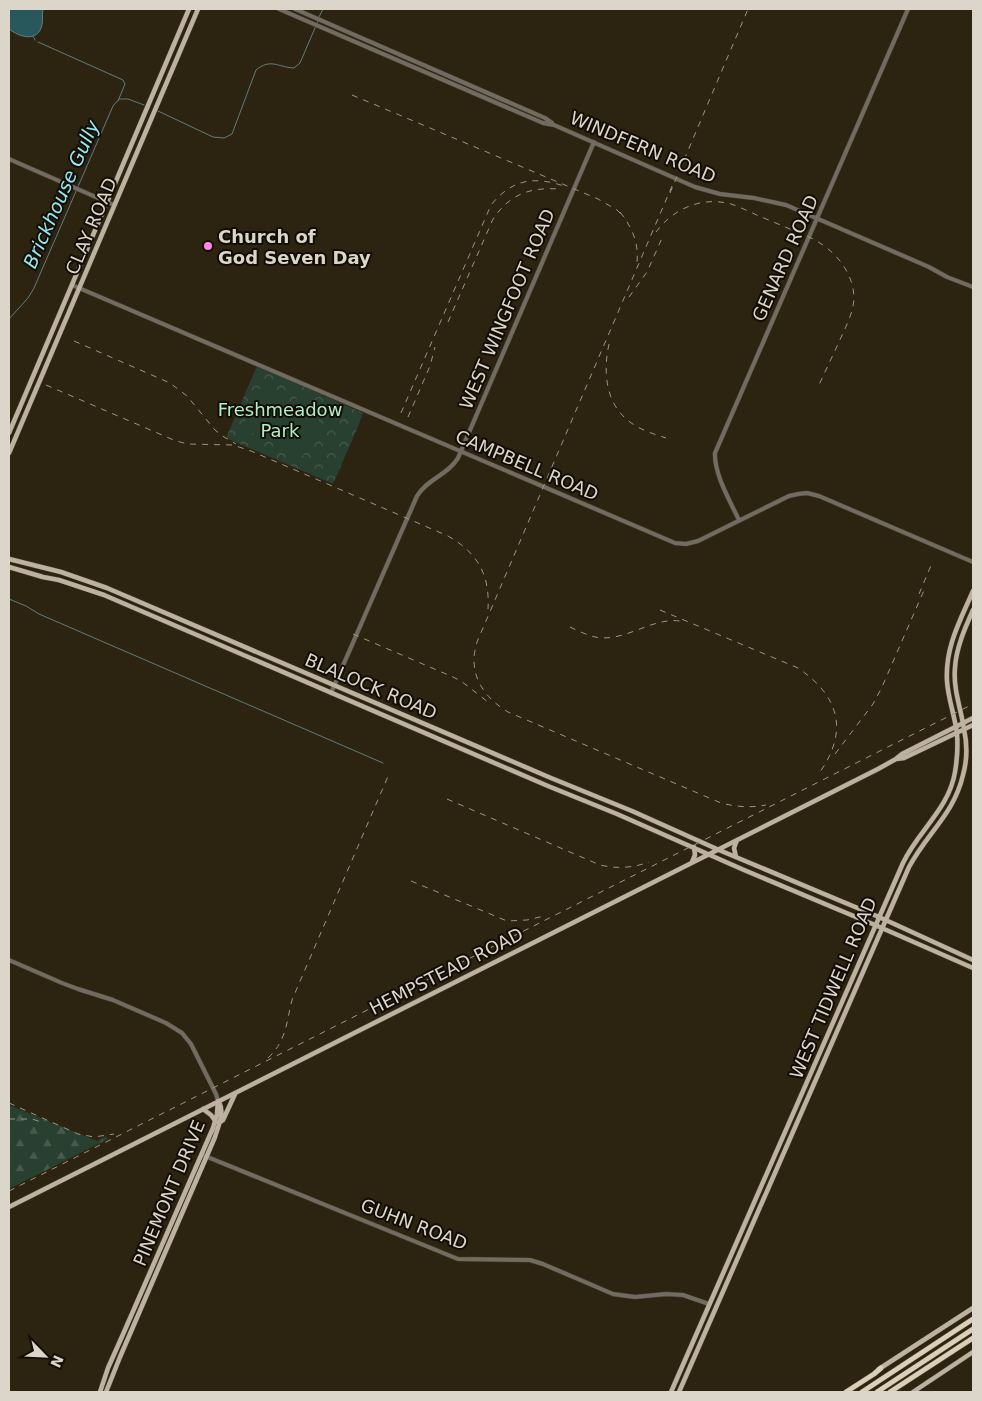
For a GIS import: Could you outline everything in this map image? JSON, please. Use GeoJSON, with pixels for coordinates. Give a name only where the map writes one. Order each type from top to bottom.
{"type":"FeatureCollection","features":[{"type":"Feature","properties":{"kind":"highway"},"geometry":{"type":"LineString","coordinates":[[862,1392],[973,1319]]}},
{"type":"Feature","properties":{"kind":"highway"},"geometry":{"type":"LineString","coordinates":[[877,1392],[973,1329]]}},
{"type":"Feature","properties":{"kind":"highway"},"geometry":{"type":"LineString","coordinates":[[890,1392],[973,1338]]}},
{"type":"Feature","properties":{"kind":"highway"},"geometry":{"type":"LineString","coordinates":[[846,1392],[881,1368]]}},
{"type":"Feature","properties":{"kind":"main road","name":"CLAY ROAD"},"geometry":{"type":"LineString","coordinates":[[9,433],[10,426],[56,323],[189,9]]}},
{"type":"Feature","properties":{"kind":"main road","name":"CLAY ROAD"},"geometry":{"type":"LineString","coordinates":[[9,453],[198,9]]}},
{"type":"Feature","properties":{"kind":"main road"},"geometry":{"type":"LineString","coordinates":[[177,38],[184,42]]}},
{"type":"Feature","properties":{"kind":"main road"},"geometry":{"type":"LineString","coordinates":[[56,323],[62,328]]}},
{"type":"Feature","properties":{"kind":"main road","name":"BLALOCK ROAD"},"geometry":{"type":"LineString","coordinates":[[10,563],[62,572],[108,588],[551,778],[661,823],[973,960]]}},
{"type":"Feature","properties":{"kind":"main road","name":"BLALOCK ROAD"},"geometry":{"type":"LineString","coordinates":[[10,563],[17,570],[59,580],[104,595],[973,968]]}},
{"type":"Feature","properties":{"kind":"main road"},"geometry":{"type":"LineString","coordinates":[[17,570],[20,566],[36,566]]}},
{"type":"Feature","properties":{"kind":"main road"},"geometry":{"type":"LineString","coordinates":[[59,580],[62,572]]}},
{"type":"Feature","properties":{"kind":"main road"},"geometry":{"type":"LineString","coordinates":[[104,595],[108,588]]}},
{"type":"Feature","properties":{"kind":"main road","name":"WEST TIDWELL ROAD"},"geometry":{"type":"LineString","coordinates":[[671,1392],[907,854],[942,806],[950,791],[955,772],[957,733],[948,690],[947,669],[953,636],[973,591]]}},
{"type":"Feature","properties":{"kind":"main road"},"geometry":{"type":"LineString","coordinates":[[147,614],[150,606]]}},
{"type":"Feature","properties":{"kind":"main road","name":"WEST TIDWELL ROAD"},"geometry":{"type":"LineString","coordinates":[[679,1392],[915,856],[957,796],[964,773],[966,752],[954,668],[960,644],[973,610]]}},
{"type":"Feature","properties":{"kind":"main road"},"geometry":{"type":"LineString","coordinates":[[962,616],[969,618]]}},
{"type":"Feature","properties":{"kind":"main road"},"geometry":{"type":"LineString","coordinates":[[194,634],[198,626]]}},
{"type":"Feature","properties":{"kind":"main road"},"geometry":{"type":"LineString","coordinates":[[240,654],[244,646]]}},
{"type":"Feature","properties":{"kind":"main road"},"geometry":{"type":"LineString","coordinates":[[287,674],[290,666]]}},
{"type":"Feature","properties":{"kind":"main road"},"geometry":{"type":"LineString","coordinates":[[397,721],[400,713]]}},
{"type":"Feature","properties":{"kind":"main road","name":"HEMPSTEAD ROAD"},"geometry":{"type":"LineString","coordinates":[[9,1207],[896,759],[904,758],[973,718]]}},
{"type":"Feature","properties":{"kind":"main road","name":"HEMPSTEAD ROAD"},"geometry":{"type":"LineString","coordinates":[[917,749],[957,733],[973,724]]}},
{"type":"Feature","properties":{"kind":"main road"},"geometry":{"type":"LineString","coordinates":[[548,786],[551,778]]}},
{"type":"Feature","properties":{"kind":"main road"},"geometry":{"type":"LineString","coordinates":[[603,808],[607,800]]}},
{"type":"Feature","properties":{"kind":"main road"},"geometry":{"type":"LineString","coordinates":[[657,831],[661,823]]}},
{"type":"Feature","properties":{"kind":"main road"},"geometry":{"type":"LineString","coordinates":[[928,826],[934,830]]}},
{"type":"Feature","properties":{"kind":"main road"},"geometry":{"type":"LineString","coordinates":[[736,857],[734,848],[737,840]]}},
{"type":"Feature","properties":{"kind":"main road"},"geometry":{"type":"LineString","coordinates":[[691,863],[695,855],[694,848]]}},
{"type":"Feature","properties":{"kind":"main road"},"geometry":{"type":"LineString","coordinates":[[843,911],[856,908]]}},
{"type":"Feature","properties":{"kind":"main road"},"geometry":{"type":"LineString","coordinates":[[854,975],[861,979]]}},
{"type":"Feature","properties":{"kind":"main road"},"geometry":{"type":"LineString","coordinates":[[832,1025],[840,1026]]}},
{"type":"Feature","properties":{"kind":"main road"},"geometry":{"type":"LineString","coordinates":[[812,1070],[820,1073]]}},
{"type":"Feature","properties":{"kind":"main road"},"geometry":{"type":"LineString","coordinates":[[203,1109],[211,1114],[217,1122],[223,1120],[235,1094]]}},
{"type":"Feature","properties":{"kind":"main road","name":"PINEMONT DRIVE"},"geometry":{"type":"LineString","coordinates":[[106,1392],[204,1156],[217,1122],[218,1101]]}},
{"type":"Feature","properties":{"kind":"main road"},"geometry":{"type":"LineString","coordinates":[[792,1116],[799,1120]]}},
{"type":"Feature","properties":{"kind":"main road","name":"PINEMONT DRIVE"},"geometry":{"type":"LineString","coordinates":[[100,1392],[111,1362],[204,1156]]}},
{"type":"Feature","properties":{"kind":"main road"},"geometry":{"type":"LineString","coordinates":[[754,1200],[762,1203]]}},
{"type":"Feature","properties":{"kind":"main road"},"geometry":{"type":"LineString","coordinates":[[842,1392],[973,1308]]}},
{"type":"Feature","properties":{"kind":"main road"},"geometry":{"type":"LineString","coordinates":[[913,1392],[973,1352]]}},
{"type":"Feature","properties":{"kind":"main road"},"geometry":{"type":"LineString","coordinates":[[685,1359],[692,1362]]}},
{"type":"Feature","properties":{"kind":"street","name":"WINDFERN ROAD"},"geometry":{"type":"LineString","coordinates":[[279,9],[543,123],[554,125],[594,142],[695,187],[720,194],[786,205],[929,267],[957,282],[973,287]]}},
{"type":"Feature","properties":{"kind":"street","name":"WINDFERN ROAD"},"geometry":{"type":"LineString","coordinates":[[295,9],[545,118],[554,125]]}},
{"type":"Feature","properties":{"kind":"street","name":"GENARD ROAD"},"geometry":{"type":"LineString","coordinates":[[739,520],[720,476],[715,453],[908,9]]}},
{"type":"Feature","properties":{"kind":"street"},"geometry":{"type":"LineString","coordinates":[[307,20],[313,16]]}},
{"type":"Feature","properties":{"kind":"street","name":"WEST WINGFOOT ROAD"},"geometry":{"type":"LineString","coordinates":[[331,693],[417,496],[428,483],[449,469],[461,451],[594,142]]}},
{"type":"Feature","properties":{"kind":"street"},"geometry":{"type":"LineString","coordinates":[[9,159],[114,205]]}},
{"type":"Feature","properties":{"kind":"street","name":"CAMPBELL ROAD"},"geometry":{"type":"LineString","coordinates":[[72,285],[675,543],[686,544],[698,541],[789,496],[807,493],[824,498],[973,562]]}},
{"type":"Feature","properties":{"kind":"street"},"geometry":{"type":"LineString","coordinates":[[10,426],[19,428]]}},
{"type":"Feature","properties":{"kind":"street"},"geometry":{"type":"LineString","coordinates":[[9,960],[78,989],[113,1000],[174,1027],[191,1044],[218,1101]]}},
{"type":"Feature","properties":{"kind":"street","name":"GUHN ROAD"},"geometry":{"type":"LineString","coordinates":[[204,1156],[458,1259],[530,1260],[613,1294],[635,1297],[666,1294],[683,1295],[709,1304]]}},
{"type":"Feature","properties":{"kind":"green space","name":"Freshmeadow Park"},"geometry":{"type":"Polygon","coordinates":[[[257,366],[363,413],[333,484],[226,438],[257,366]]]}},
{"type":"Feature","properties":{"kind":"green space"},"geometry":{"type":"Polygon","coordinates":[[[262,384],[291,397],[272,442],[242,429],[262,384]]]}},
{"type":"Feature","properties":{"kind":"green space"},"geometry":{"type":"Polygon","coordinates":[[[294,398],[323,410],[303,456],[274,443],[294,398]]]}},
{"type":"Feature","properties":{"kind":"green space"},"geometry":{"type":"Polygon","coordinates":[[[9,1105],[97,1141],[106,1136],[108,1139],[9,1189],[9,1105]]]}},
{"type":"Feature","properties":{"kind":"water"},"geometry":{"type":"Polygon","coordinates":[[[9,9],[43,9],[40,31],[28,37],[9,29],[9,9]]]}},
{"type":"Feature","properties":{"kind":"waterway","name":"Brickhouse Gully"},"geometry":{"type":"LineString","coordinates":[[319,17],[323,9]]}},
{"type":"Feature","properties":{"kind":"waterway","name":"Brickhouse Gully"},"geometry":{"type":"LineString","coordinates":[[158,111],[213,137],[224,138],[232,134],[256,70],[266,64],[294,68],[300,63],[318,21]]}},
{"type":"Feature","properties":{"kind":"waterway"},"geometry":{"type":"LineString","coordinates":[[33,36],[35,40]]}},
{"type":"Feature","properties":{"kind":"waterway"},"geometry":{"type":"LineString","coordinates":[[38,42],[123,80],[125,84],[118,101]]}},
{"type":"Feature","properties":{"kind":"waterway","name":"Brickhouse Gully"},"geometry":{"type":"LineString","coordinates":[[9,319],[28,298],[34,288],[113,106],[119,99],[128,99],[144,105]]}},
{"type":"Feature","properties":{"kind":"waterway"},"geometry":{"type":"LineString","coordinates":[[9,599],[39,614],[383,763]]}},
{"type":"Feature","properties":{"kind":"railway"},"geometry":{"type":"LineString","coordinates":[[670,193],[748,9]]}},
{"type":"Feature","properties":{"kind":"railway"},"geometry":{"type":"LineString","coordinates":[[352,95],[598,199],[617,210],[625,218]]}},
{"type":"Feature","properties":{"kind":"railway"},"geometry":{"type":"LineString","coordinates":[[401,413],[491,205],[508,189],[525,182],[545,181],[567,187]]}},
{"type":"Feature","properties":{"kind":"railway"},"geometry":{"type":"LineString","coordinates":[[672,186],[477,642],[474,667],[483,690],[494,702],[508,712],[721,803],[744,807],[766,805]]}},
{"type":"Feature","properties":{"kind":"railway"},"geometry":{"type":"LineString","coordinates":[[448,322],[493,219],[500,210],[506,203],[530,191],[559,189]]}},
{"type":"Feature","properties":{"kind":"railway"},"geometry":{"type":"LineString","coordinates":[[656,232],[671,217],[689,206],[699,203],[720,202],[731,204],[809,237],[834,254],[846,270],[853,289],[854,299],[848,321],[818,387]]}},
{"type":"Feature","properties":{"kind":"railway"},"geometry":{"type":"LineString","coordinates":[[620,212],[634,235],[637,248],[637,262]]}},
{"type":"Feature","properties":{"kind":"railway"},"geometry":{"type":"LineString","coordinates":[[629,297],[647,272],[663,236]]}},
{"type":"Feature","properties":{"kind":"railway"},"geometry":{"type":"LineString","coordinates":[[74,341],[170,383],[187,396],[215,430],[236,444]]}},
{"type":"Feature","properties":{"kind":"railway"},"geometry":{"type":"LineString","coordinates":[[609,344],[606,376],[615,406],[634,425],[647,432],[666,438]]}},
{"type":"Feature","properties":{"kind":"railway"},"geometry":{"type":"LineString","coordinates":[[408,417],[430,366],[435,347]]}},
{"type":"Feature","properties":{"kind":"railway"},"geometry":{"type":"LineString","coordinates":[[46,385],[176,441],[188,444],[233,445],[251,451],[448,536],[467,550],[480,566],[487,586],[488,609]]}},
{"type":"Feature","properties":{"kind":"railway"},"geometry":{"type":"LineString","coordinates":[[919,594],[932,563]]}},
{"type":"Feature","properties":{"kind":"railway"},"geometry":{"type":"LineString","coordinates":[[835,754],[873,704],[925,588]]}},
{"type":"Feature","properties":{"kind":"railway"},"geometry":{"type":"LineString","coordinates":[[660,610],[798,668],[823,690],[831,702],[837,728],[835,742],[820,772]]}},
{"type":"Feature","properties":{"kind":"railway"},"geometry":{"type":"LineString","coordinates":[[570,627],[595,637],[606,638],[627,634],[659,623],[680,621]]}},
{"type":"Feature","properties":{"kind":"railway"},"geometry":{"type":"LineString","coordinates":[[353,634],[461,681],[488,702]]}},
{"type":"Feature","properties":{"kind":"railway"},"geometry":{"type":"LineString","coordinates":[[9,1191],[973,704]]}},
{"type":"Feature","properties":{"kind":"railway"},"geometry":{"type":"LineString","coordinates":[[268,1058],[279,1045],[282,1038],[292,1000],[389,774]]}},
{"type":"Feature","properties":{"kind":"railway"},"geometry":{"type":"LineString","coordinates":[[447,799],[600,865],[625,867],[649,862]]}},
{"type":"Feature","properties":{"kind":"railway"},"geometry":{"type":"LineString","coordinates":[[411,881],[507,921],[527,920],[544,916]]}},
{"type":"Feature","properties":{"kind":"railway"},"geometry":{"type":"LineString","coordinates":[[9,1103],[78,1134],[94,1137],[114,1134]]}},
{"type":"Feature","properties":{"kind":"railway"},"geometry":{"type":"LineString","coordinates":[[9,1119],[32,1119],[41,1122]]}},
{"type":"Feature","properties":{"kind":"place","name":"Church of God Seven Day"},"geometry":{"type":"Point","coordinates":[208,246]}}]}
